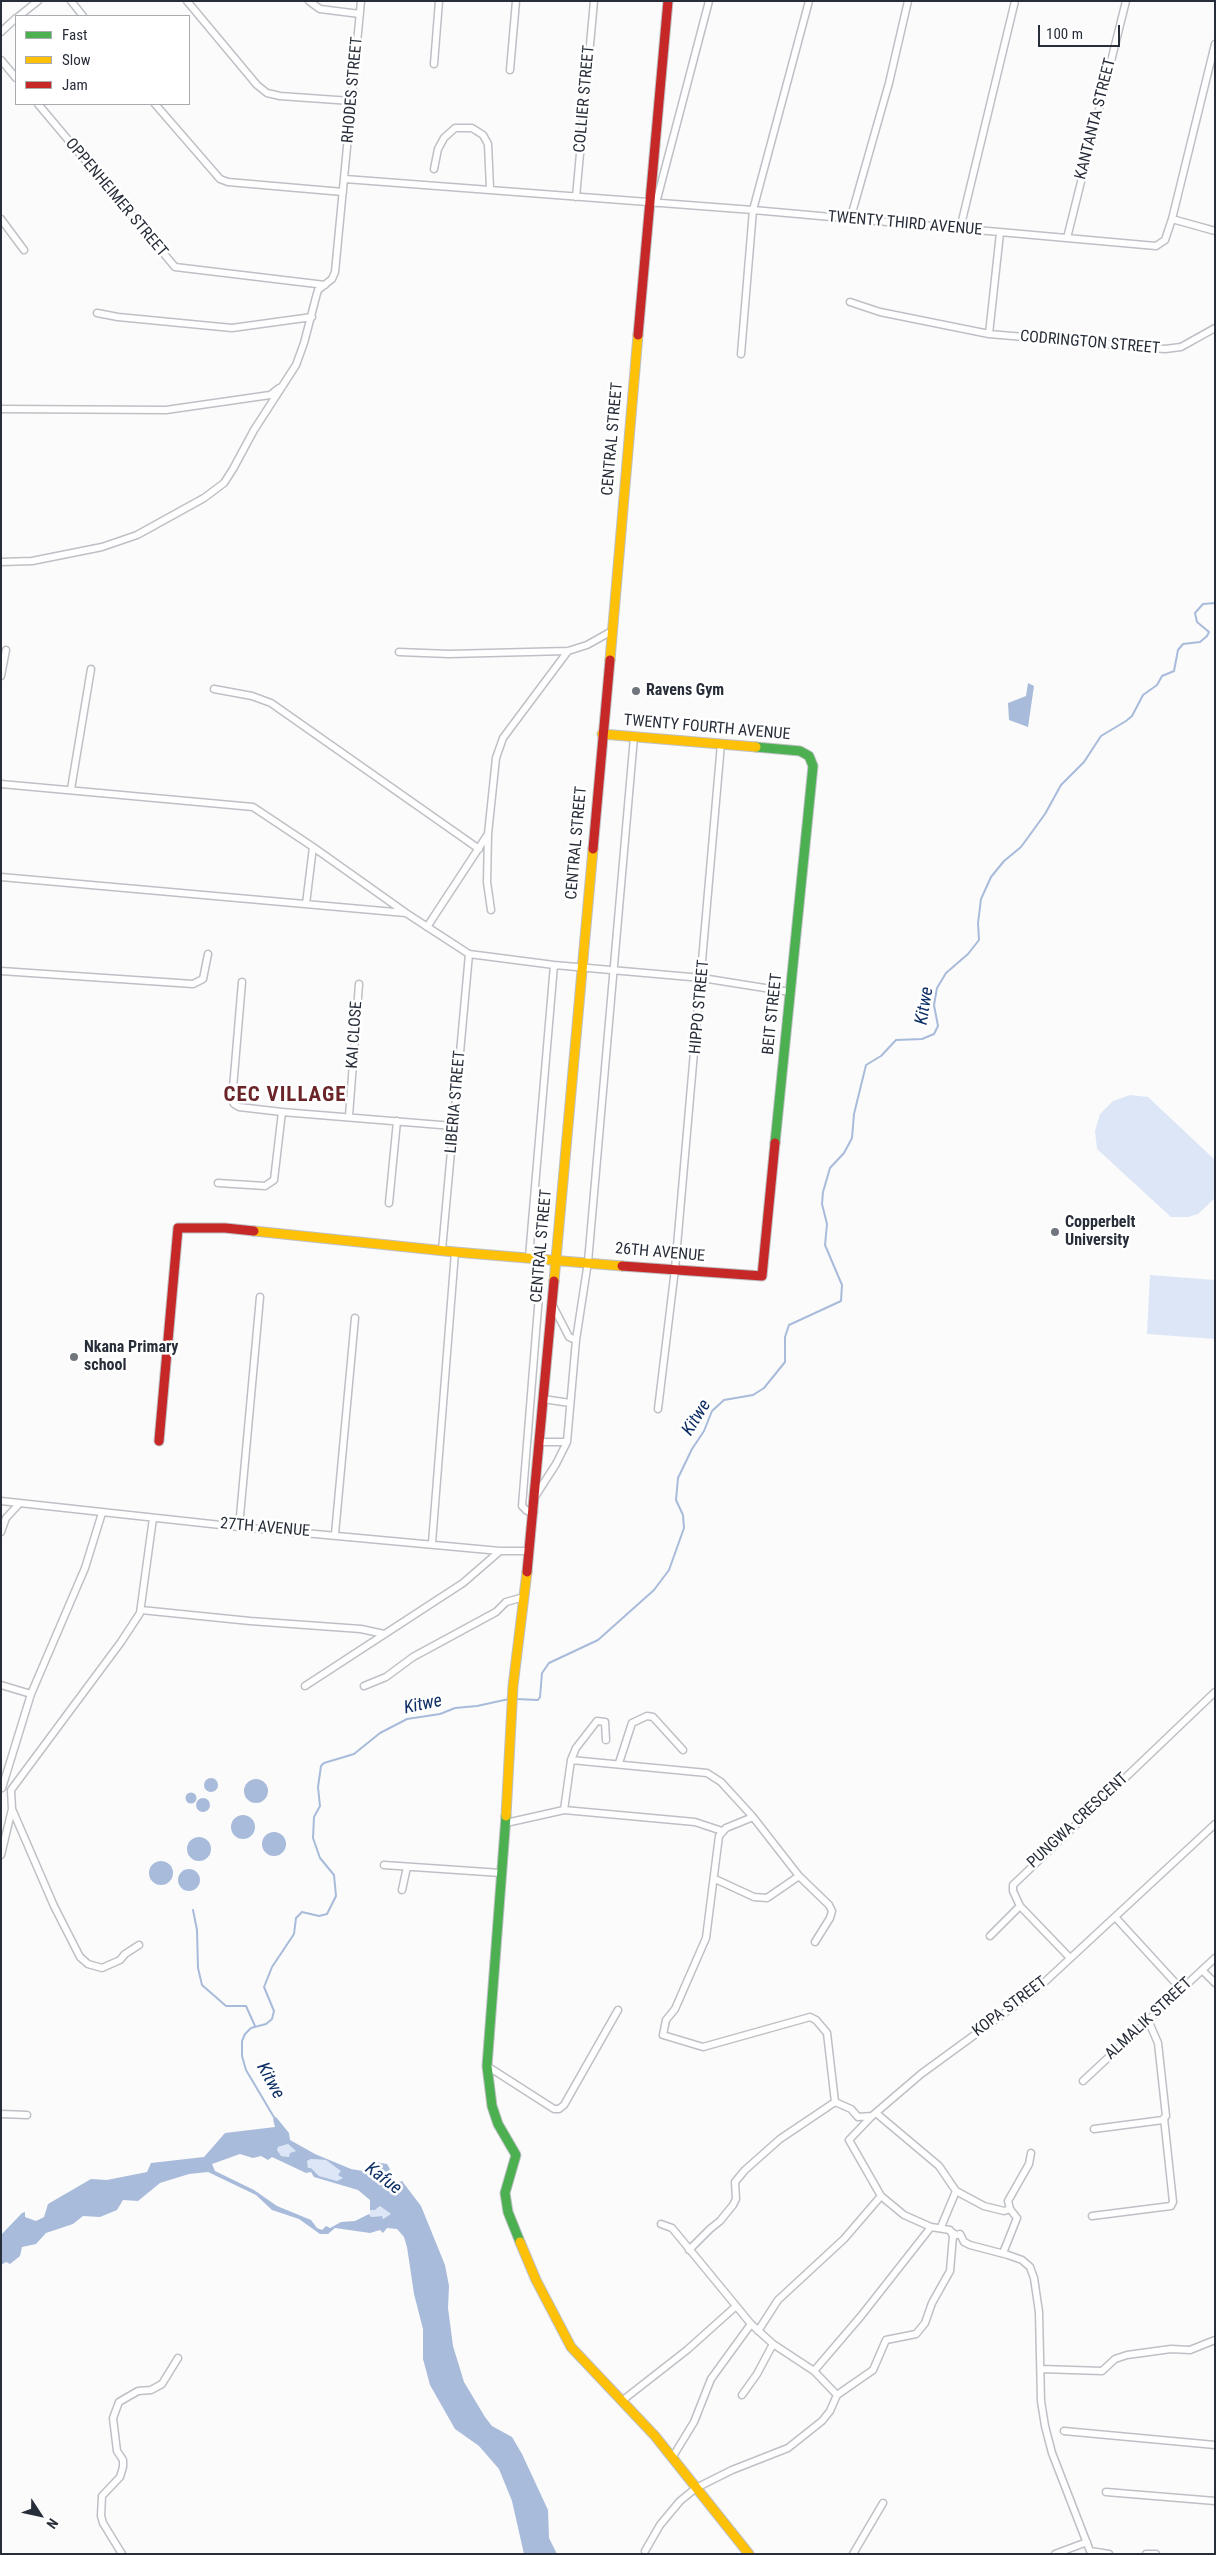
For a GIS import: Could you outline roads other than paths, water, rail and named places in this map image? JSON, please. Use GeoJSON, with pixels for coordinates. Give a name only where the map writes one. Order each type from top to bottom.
{"type":"FeatureCollection","features":[{"type":"Feature","properties":{"kind":"street"},"geometry":{"type":"LineString","coordinates":[[20,15],[38,1]]}},
{"type":"Feature","properties":{"kind":"street"},"geometry":{"type":"LineString","coordinates":[[71,1],[82,15]]}},
{"type":"Feature","properties":{"kind":"street"},"geometry":{"type":"LineString","coordinates":[[187,1],[257,85],[267,93],[280,96],[351,101]]}},
{"type":"Feature","properties":{"kind":"street"},"geometry":{"type":"LineString","coordinates":[[309,1],[320,9],[360,14]]}},
{"type":"Feature","properties":{"kind":"street","name":"RHODES STREET"},"geometry":{"type":"LineString","coordinates":[[1,562],[32,561],[102,547],[137,535],[204,498],[224,483],[254,430],[296,365],[312,317],[316,297],[332,279],[335,272],[361,1]]}},
{"type":"Feature","properties":{"kind":"street"},"geometry":{"type":"LineString","coordinates":[[434,64],[439,1]]}},
{"type":"Feature","properties":{"kind":"street"},"geometry":{"type":"LineString","coordinates":[[510,70],[516,1]]}},
{"type":"Feature","properties":{"kind":"street","name":"COLLIER STREET"},"geometry":{"type":"LineString","coordinates":[[576,197],[594,1]]}},
{"type":"Feature","properties":{"kind":"street","name":"CENTRAL STREET"},"geometry":{"type":"LineString","coordinates":[[668,1],[653,203],[602,734],[534,1512],[513,1686],[506,1823],[487,2066],[492,2106],[498,2124],[516,2155],[507,2184],[506,2203],[527,2260],[571,2347],[623,2400],[749,2554]]}},
{"type":"Feature","properties":{"kind":"street"},"geometry":{"type":"LineString","coordinates":[[653,203],[709,1]]}},
{"type":"Feature","properties":{"kind":"street"},"geometry":{"type":"LineString","coordinates":[[741,354],[753,210],[809,1]]}},
{"type":"Feature","properties":{"kind":"street"},"geometry":{"type":"LineString","coordinates":[[850,220],[889,83],[908,1]]}},
{"type":"Feature","properties":{"kind":"street"},"geometry":{"type":"LineString","coordinates":[[960,229],[1015,1]]}},
{"type":"Feature","properties":{"kind":"street","name":"KANTANTA STREET"},"geometry":{"type":"LineString","coordinates":[[1067,238],[1126,1]]}},
{"type":"Feature","properties":{"kind":"street"},"geometry":{"type":"LineString","coordinates":[[1,32],[15,20]]}},
{"type":"Feature","properties":{"kind":"street"},"geometry":{"type":"LineString","coordinates":[[1215,44],[1172,219],[1215,231]]}},
{"type":"Feature","properties":{"kind":"street"},"geometry":{"type":"LineString","coordinates":[[1,60],[15,77]]}},
{"type":"Feature","properties":{"kind":"street","name":"OPPENHEIMER STREET"},"geometry":{"type":"LineString","coordinates":[[39,105],[175,267],[325,285]]}},
{"type":"Feature","properties":{"kind":"street"},"geometry":{"type":"LineString","coordinates":[[156,105],[220,179],[228,182],[343,192]]}},
{"type":"Feature","properties":{"kind":"street"},"geometry":{"type":"LineString","coordinates":[[434,170],[438,148],[444,138],[455,128],[472,128],[483,135],[488,144],[490,188]]}},
{"type":"Feature","properties":{"kind":"street","name":"TWENTY THIRD AVENUE"},"geometry":{"type":"LineString","coordinates":[[344,179],[490,188],[576,197],[753,210],[1156,246],[1161,245],[1172,219]]}},
{"type":"Feature","properties":{"kind":"street"},"geometry":{"type":"LineString","coordinates":[[1,219],[24,250]]}},
{"type":"Feature","properties":{"kind":"street"},"geometry":{"type":"LineString","coordinates":[[989,334],[1000,233]]}},
{"type":"Feature","properties":{"kind":"street","name":"CODRINGTON STREET"},"geometry":{"type":"LineString","coordinates":[[850,302],[880,312],[989,334],[1173,350],[1215,328]]}},
{"type":"Feature","properties":{"kind":"street"},"geometry":{"type":"LineString","coordinates":[[97,313],[118,317],[232,328],[312,317]]}},
{"type":"Feature","properties":{"kind":"street"},"geometry":{"type":"LineString","coordinates":[[1,409],[166,410],[270,395],[285,382]]}},
{"type":"Feature","properties":{"kind":"street"},"geometry":{"type":"LineString","coordinates":[[399,652],[448,654],[568,651],[587,645],[612,631]]}},
{"type":"Feature","properties":{"kind":"street"},"geometry":{"type":"LineString","coordinates":[[1,676],[6,650]]}},
{"type":"Feature","properties":{"kind":"street"},"geometry":{"type":"LineString","coordinates":[[491,910],[487,882],[488,834],[498,746],[568,651]]}},
{"type":"Feature","properties":{"kind":"street"},"geometry":{"type":"LineString","coordinates":[[71,789],[91,669]]}},
{"type":"Feature","properties":{"kind":"street"},"geometry":{"type":"LineString","coordinates":[[214,689],[252,696],[271,703],[479,848]]}},
{"type":"Feature","properties":{"kind":"street","name":"TWENTY FOURTH AVENUE"},"geometry":{"type":"LineString","coordinates":[[602,734],[800,751],[809,756]]}},
{"type":"Feature","properties":{"kind":"street"},"geometry":{"type":"LineString","coordinates":[[535,1495],[556,1464],[567,1442],[576,1340],[588,1262],[634,737]]}},
{"type":"Feature","properties":{"kind":"street","name":"HIPPO STREET"},"geometry":{"type":"LineString","coordinates":[[658,1409],[675,1269],[721,744]]}},
{"type":"Feature","properties":{"kind":"street","name":"BEIT STREET"},"geometry":{"type":"LineString","coordinates":[[762,1276],[813,766],[809,756]]}},
{"type":"Feature","properties":{"kind":"street"},"geometry":{"type":"LineString","coordinates":[[1,784],[253,807],[406,913],[469,954],[554,965],[702,978],[790,992]]}},
{"type":"Feature","properties":{"kind":"street"},"geometry":{"type":"LineString","coordinates":[[427,927],[488,834]]}},
{"type":"Feature","properties":{"kind":"street"},"geometry":{"type":"LineString","coordinates":[[306,904],[313,847]]}},
{"type":"Feature","properties":{"kind":"street"},"geometry":{"type":"LineString","coordinates":[[1,877],[406,913]]}},
{"type":"Feature","properties":{"kind":"street"},"geometry":{"type":"LineString","coordinates":[[1,971],[194,984],[203,979],[208,954]]}},
{"type":"Feature","properties":{"kind":"street","name":"LIBERIA STREET"},"geometry":{"type":"LineString","coordinates":[[442,1250],[469,954]]}},
{"type":"Feature","properties":{"kind":"street"},"geometry":{"type":"LineString","coordinates":[[529,1257],[554,965]]}},
{"type":"Feature","properties":{"kind":"street"},"geometry":{"type":"LineString","coordinates":[[242,982],[232,1100],[239,1107],[453,1126]]}},
{"type":"Feature","properties":{"kind":"street","name":"KAI CLOSE"},"geometry":{"type":"LineString","coordinates":[[349,1116],[359,984]]}},
{"type":"Feature","properties":{"kind":"street"},"geometry":{"type":"LineString","coordinates":[[218,1182],[265,1186],[274,1180],[282,1112]]}},
{"type":"Feature","properties":{"kind":"street"},"geometry":{"type":"LineString","coordinates":[[388,1203],[397,1121]]}},
{"type":"Feature","properties":{"kind":"street","name":"26TH AVENUE"},"geometry":{"type":"LineString","coordinates":[[159,1441],[178,1228],[225,1228],[455,1252],[762,1276]]}},
{"type":"Feature","properties":{"kind":"street"},"geometry":{"type":"LineString","coordinates":[[432,1543],[455,1252]]}},
{"type":"Feature","properties":{"kind":"street"},"geometry":{"type":"LineString","coordinates":[[534,1512],[527,1511],[522,1506],[542,1258]]}},
{"type":"Feature","properties":{"kind":"street"},"geometry":{"type":"LineString","coordinates":[[239,1527],[260,1297]]}},
{"type":"Feature","properties":{"kind":"street"},"geometry":{"type":"LineString","coordinates":[[552,1303],[569,1337],[576,1340]]}},
{"type":"Feature","properties":{"kind":"street"},"geometry":{"type":"LineString","coordinates":[[335,1534],[356,1318]]}},
{"type":"Feature","properties":{"kind":"street"},"geometry":{"type":"LineString","coordinates":[[543,1399],[570,1403]]}},
{"type":"Feature","properties":{"kind":"street"},"geometry":{"type":"LineString","coordinates":[[540,1442],[567,1442]]}},
{"type":"Feature","properties":{"kind":"street","name":"27TH AVENUE"},"geometry":{"type":"LineString","coordinates":[[1,1501],[239,1527],[529,1551]]}},
{"type":"Feature","properties":{"kind":"street"},"geometry":{"type":"LineString","coordinates":[[1,1532],[6,1518],[19,1504]]}},
{"type":"Feature","properties":{"kind":"street"},"geometry":{"type":"LineString","coordinates":[[11,1790],[1,1788],[31,1694],[85,1568],[102,1513]]}},
{"type":"Feature","properties":{"kind":"street"},"geometry":{"type":"LineString","coordinates":[[1,1855],[12,1809],[11,1790],[121,1642],[141,1610],[153,1518]]}},
{"type":"Feature","properties":{"kind":"street"},"geometry":{"type":"LineString","coordinates":[[305,1686],[463,1583],[500,1550]]}},
{"type":"Feature","properties":{"kind":"street"},"geometry":{"type":"LineString","coordinates":[[364,1686],[386,1677],[414,1657],[496,1612],[506,1602],[524,1597]]}},
{"type":"Feature","properties":{"kind":"street"},"geometry":{"type":"LineString","coordinates":[[141,1610],[361,1629],[384,1634]]}},
{"type":"Feature","properties":{"kind":"street"},"geometry":{"type":"LineString","coordinates":[[1,1685],[31,1694]]}},
{"type":"Feature","properties":{"kind":"street","name":"PUNGWA CRESCENT"},"geometry":{"type":"LineString","coordinates":[[1020,1906],[1013,1891],[1017,1879],[1215,1692]]}},
{"type":"Feature","properties":{"kind":"street"},"geometry":{"type":"LineString","coordinates":[[619,1763],[632,1722],[647,1716],[652,1717],[683,1750]]}},
{"type":"Feature","properties":{"kind":"street"},"geometry":{"type":"LineString","coordinates":[[564,1810],[571,1760],[576,1748],[597,1721],[605,1722],[606,1740]]}},
{"type":"Feature","properties":{"kind":"street"},"geometry":{"type":"LineString","coordinates":[[571,1760],[707,1772],[721,1782],[753,1817],[799,1876],[824,1898],[832,1911],[815,1942]]}},
{"type":"Feature","properties":{"kind":"street"},"geometry":{"type":"LineString","coordinates":[[12,1809],[54,1906],[80,1957],[88,1964],[102,1968],[120,1960],[125,1954],[139,1945]]}},
{"type":"Feature","properties":{"kind":"street"},"geometry":{"type":"LineString","coordinates":[[506,1823],[564,1810],[695,1822],[722,1831],[753,1817]]}},
{"type":"Feature","properties":{"kind":"street","name":"KOPA STREET"},"geometry":{"type":"LineString","coordinates":[[881,2196],[849,2140],[874,2114],[946,2055],[1016,2006],[1116,1918],[1215,1824]]}},
{"type":"Feature","properties":{"kind":"street"},"geometry":{"type":"LineString","coordinates":[[722,1831],[718,1841],[715,1879],[703,1950],[675,2008],[666,2020],[664,2035],[703,2047],[810,2017],[816,2020],[827,2033],[835,2102]]}},
{"type":"Feature","properties":{"kind":"street"},"geometry":{"type":"LineString","coordinates":[[384,1866],[501,1873]]}},
{"type":"Feature","properties":{"kind":"street"},"geometry":{"type":"LineString","coordinates":[[402,1890],[406,1867]]}},
{"type":"Feature","properties":{"kind":"street"},"geometry":{"type":"LineString","coordinates":[[715,1879],[754,1897],[767,1898],[799,1876]]}},
{"type":"Feature","properties":{"kind":"street"},"geometry":{"type":"LineString","coordinates":[[990,1936],[1020,1906],[1070,1958]]}},
{"type":"Feature","properties":{"kind":"street"},"geometry":{"type":"LineString","coordinates":[[1116,1918],[1181,1989]]}},
{"type":"Feature","properties":{"kind":"street","name":"ALMALIK STREET"},"geometry":{"type":"LineString","coordinates":[[1083,2081],[1215,1958]]}},
{"type":"Feature","properties":{"kind":"street"},"geometry":{"type":"LineString","coordinates":[[1202,1970],[1215,1983]]}},
{"type":"Feature","properties":{"kind":"street"},"geometry":{"type":"LineString","coordinates":[[487,2066],[554,2109],[559,2109],[564,2105],[618,2010]]}},
{"type":"Feature","properties":{"kind":"street"},"geometry":{"type":"LineString","coordinates":[[1092,2216],[1171,2206],[1164,2118],[1166,2114],[1158,2043],[1148,2020]]}},
{"type":"Feature","properties":{"kind":"street"},"geometry":{"type":"LineString","coordinates":[[835,2102],[851,2109],[858,2117],[874,2114],[939,2166],[956,2191],[984,2206],[1004,2211],[1010,2209]]}},
{"type":"Feature","properties":{"kind":"street"},"geometry":{"type":"LineString","coordinates":[[689,2250],[704,2234],[720,2222],[733,2205],[736,2199],[735,2182],[745,2170],[780,2139],[835,2102]]}},
{"type":"Feature","properties":{"kind":"street"},"geometry":{"type":"LineString","coordinates":[[1,2114],[27,2115]]}},
{"type":"Feature","properties":{"kind":"street"},"geometry":{"type":"LineString","coordinates":[[1094,2129],[1164,2118]]}},
{"type":"Feature","properties":{"kind":"street"},"geometry":{"type":"LineString","coordinates":[[1003,2253],[1017,2218],[1010,2209],[1008,2200],[1029,2164],[1031,2154]]}},
{"type":"Feature","properties":{"kind":"street"},"geometry":{"type":"LineString","coordinates":[[941,2227],[956,2191]]}},
{"type":"Feature","properties":{"kind":"street"},"geometry":{"type":"LineString","coordinates":[[758,2331],[778,2300],[855,2228],[881,2196],[904,2215],[931,2227],[941,2227],[950,2230],[956,2235],[960,2234],[964,2242],[970,2245],[1003,2253],[1026,2263],[1034,2278],[1039,2312],[1044,2426],[1052,2453],[1090,2551],[1109,2554]]}},
{"type":"Feature","properties":{"kind":"street"},"geometry":{"type":"LineString","coordinates":[[660,2224],[672,2228],[735,2307],[758,2331],[772,2344],[814,2371],[837,2395]]}},
{"type":"Feature","properties":{"kind":"street"},"geometry":{"type":"LineString","coordinates":[[814,2371],[861,2316],[931,2227]]}},
{"type":"Feature","properties":{"kind":"street"},"geometry":{"type":"LineString","coordinates":[[645,2551],[670,2512],[696,2488],[732,2470],[788,2448],[822,2421],[830,2411],[837,2395],[873,2370],[886,2340],[916,2334],[922,2329],[932,2303],[950,2271],[954,2241],[950,2230]]}},
{"type":"Feature","properties":{"kind":"street"},"geometry":{"type":"LineString","coordinates":[[623,2400],[681,2356],[735,2307]]}},
{"type":"Feature","properties":{"kind":"street"},"geometry":{"type":"LineString","coordinates":[[672,2458],[694,2422],[711,2379],[751,2324]]}},
{"type":"Feature","properties":{"kind":"street"},"geometry":{"type":"LineString","coordinates":[[1041,2369],[1102,2370],[1115,2360],[1127,2355],[1171,2348],[1190,2350],[1215,2340]]}},
{"type":"Feature","properties":{"kind":"street"},"geometry":{"type":"LineString","coordinates":[[742,2395],[757,2374],[772,2344]]}},
{"type":"Feature","properties":{"kind":"street"},"geometry":{"type":"LineString","coordinates":[[122,2554],[103,2523],[102,2516],[102,2496],[117,2481],[124,2467],[123,2460],[117,2451],[113,2418],[119,2402],[138,2391],[151,2390],[162,2384],[178,2358]]}},
{"type":"Feature","properties":{"kind":"street"},"geometry":{"type":"LineString","coordinates":[[1064,2431],[1215,2445]]}},
{"type":"Feature","properties":{"kind":"street"},"geometry":{"type":"LineString","coordinates":[[1106,2492],[1215,2501]]}},
{"type":"Feature","properties":{"kind":"street"},"geometry":{"type":"LineString","coordinates":[[853,2554],[883,2503]]}},
{"type":"Feature","properties":{"kind":"street"},"geometry":{"type":"LineString","coordinates":[[1055,2554],[1087,2542]]}},
{"type":"Feature","properties":{"kind":"street"},"geometry":{"type":"LineString","coordinates":[[1146,2554],[1156,2554]]}},
{"type":"Feature","properties":{"kind":"water"},"geometry":{"type":"Polygon","coordinates":[[[1028,683],[1034,686],[1028,727],[1009,720],[1008,703],[1026,696],[1028,683]]]}},
{"type":"Feature","properties":{"kind":"water"},"geometry":{"type":"Polygon","coordinates":[[[208,1778],[214,1778],[218,1785],[214,1792],[208,1792],[204,1788],[204,1782],[208,1778]]]}},
{"type":"Feature","properties":{"kind":"water"},"geometry":{"type":"Polygon","coordinates":[[[256,1779],[265,1782],[268,1791],[265,1800],[256,1803],[247,1800],[244,1791],[247,1782],[256,1779]]]}},
{"type":"Feature","properties":{"kind":"water"},"geometry":{"type":"Polygon","coordinates":[[[191,1792],[197,1798],[191,1804],[185,1798],[191,1792]]]}},
{"type":"Feature","properties":{"kind":"water"},"geometry":{"type":"Polygon","coordinates":[[[200,1798],[206,1798],[210,1805],[206,1812],[200,1812],[196,1808],[196,1802],[200,1798]]]}},
{"type":"Feature","properties":{"kind":"water"},"geometry":{"type":"Polygon","coordinates":[[[243,1815],[252,1818],[255,1827],[252,1836],[243,1839],[234,1836],[231,1827],[234,1818],[243,1815]]]}},
{"type":"Feature","properties":{"kind":"water"},"geometry":{"type":"Polygon","coordinates":[[[274,1832],[283,1835],[286,1844],[283,1853],[274,1856],[265,1853],[262,1844],[265,1835],[274,1832]]]}},
{"type":"Feature","properties":{"kind":"water"},"geometry":{"type":"Polygon","coordinates":[[[199,1837],[208,1840],[211,1849],[208,1858],[199,1861],[190,1858],[187,1849],[190,1840],[199,1837]]]}},
{"type":"Feature","properties":{"kind":"water"},"geometry":{"type":"Polygon","coordinates":[[[161,1861],[170,1864],[173,1873],[170,1882],[161,1885],[152,1882],[149,1873],[152,1864],[161,1861]]]}},
{"type":"Feature","properties":{"kind":"water"},"geometry":{"type":"Polygon","coordinates":[[[189,1869],[197,1872],[200,1880],[197,1888],[189,1891],[181,1888],[178,1880],[181,1872],[189,1869]]]}},
{"type":"Feature","properties":{"kind":"water","name":"Kafue"},"geometry":{"type":"Polygon","coordinates":[[[276,2117],[289,2133],[290,2140],[315,2154],[351,2169],[369,2172],[375,2162],[387,2164],[390,2169],[387,2172],[375,2169],[374,2177],[386,2179],[393,2184],[402,2181],[421,2206],[445,2265],[449,2286],[448,2308],[453,2346],[464,2382],[492,2426],[512,2437],[522,2454],[548,2510],[549,2538],[557,2554],[524,2554],[512,2501],[499,2469],[479,2446],[455,2429],[430,2385],[423,2359],[423,2329],[414,2294],[407,2247],[404,2237],[397,2229],[387,2228],[383,2233],[380,2230],[370,2233],[335,2228],[328,2234],[320,2234],[299,2219],[272,2210],[256,2195],[208,2172],[189,2174],[160,2183],[138,2201],[123,2200],[117,2210],[100,2217],[83,2216],[73,2224],[46,2233],[36,2244],[22,2247],[20,2256],[10,2264],[6,2262],[1,2265],[1,2235],[22,2213],[25,2212],[25,2217],[36,2221],[44,2217],[48,2204],[91,2179],[107,2180],[147,2172],[151,2163],[204,2157],[225,2133],[275,2127],[273,2119],[276,2117]],[[288,2144],[278,2147],[277,2150],[281,2156],[289,2157],[290,2153],[296,2151],[288,2144]],[[240,2154],[212,2164],[215,2171],[254,2190],[277,2206],[311,2220],[317,2228],[322,2230],[326,2226],[330,2228],[341,2222],[355,2221],[369,2214],[371,2217],[382,2216],[383,2219],[391,2214],[380,2206],[375,2210],[370,2210],[370,2200],[358,2190],[314,2177],[311,2172],[306,2173],[272,2157],[268,2160],[261,2156],[253,2158],[240,2154]],[[311,2159],[307,2161],[308,2168],[311,2168],[319,2176],[337,2181],[343,2178],[338,2175],[341,2171],[326,2160],[311,2159]]]}},
{"type":"Feature","properties":{"kind":"waterway","name":"Kitwe"},"geometry":{"type":"LineString","coordinates":[[516,1699],[538,1700],[540,1697],[542,1673],[549,1663],[598,1640],[654,1590],[669,1570],[684,1528],[683,1515],[676,1500],[678,1478],[692,1449],[704,1431],[712,1411],[724,1400],[753,1395],[764,1388],[785,1362],[785,1337],[789,1325],[841,1301],[842,1285],[825,1245],[827,1224],[822,1204],[823,1192],[830,1168],[844,1153],[852,1138],[854,1114],[866,1065],[881,1056],[896,1040],[922,1039],[934,1034],[938,1026],[934,1005],[937,988],[946,973],[968,954],[979,940],[978,923],[981,899],[991,877],[1004,861],[1021,847],[1045,814],[1061,785],[1084,762],[1101,736],[1132,716],[1143,695],[1157,685],[1162,676],[1174,671],[1178,650],[1183,644],[1200,642],[1207,636],[1209,632],[1197,622],[1195,613],[1203,604],[1215,603]]}},
{"type":"Feature","properties":{"kind":"waterway","name":"Kitwe"},"geometry":{"type":"LineString","coordinates":[[275,2119],[246,2070],[242,2056],[242,2041],[245,2034],[251,2028],[266,2024],[272,2019],[274,2011],[264,1987],[272,1967],[294,1934],[296,1918],[302,1912],[319,1916],[327,1914],[336,1896],[334,1875],[320,1858],[313,1838],[314,1817],[320,1806],[318,1787],[321,1766],[324,1763],[354,1754],[380,1733],[407,1719],[440,1714],[455,1708],[477,1706],[509,1699]]}},
{"type":"Feature","properties":{"kind":"waterway"},"geometry":{"type":"LineString","coordinates":[[193,1910],[197,1930],[198,1968],[202,1985],[226,2006],[246,2006],[255,2026]]}},
{"type":"Feature","properties":{"kind":"place","name":"Ravens Gym"},"geometry":{"type":"Point","coordinates":[636,691]}},
{"type":"Feature","properties":{"kind":"place","name":"Copperbelt University"},"geometry":{"type":"Point","coordinates":[1055,1232]}},
{"type":"Feature","properties":{"kind":"place","name":"Nkana Primary school"},"geometry":{"type":"Point","coordinates":[74,1357]}},
{"type":"Feature","properties":{"kind":"district","name":"CEC VILLAGE"},"geometry":{"type":"Point","coordinates":[285,1096]}}]}
